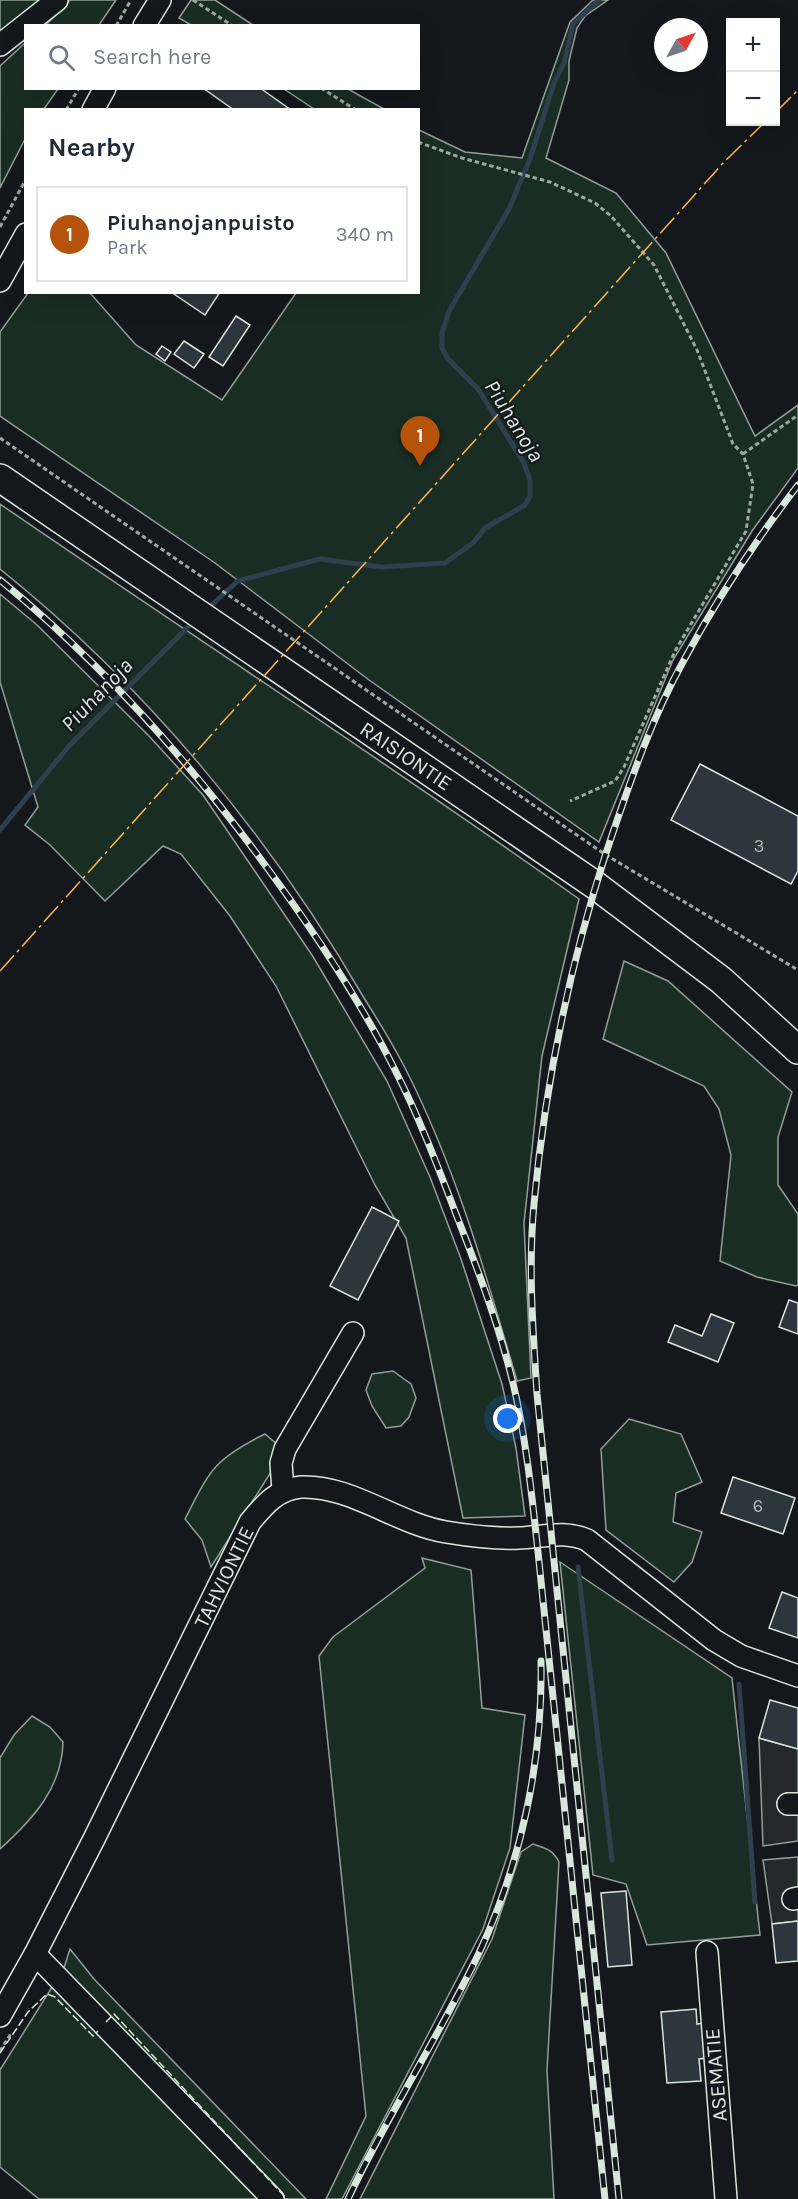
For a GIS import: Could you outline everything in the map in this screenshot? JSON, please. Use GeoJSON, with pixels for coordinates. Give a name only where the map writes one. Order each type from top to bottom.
{"type":"FeatureCollection","features":[{"type":"Feature","properties":{"kind":"main road","name":"RAISIONTIE"},"geometry":{"type":"LineString","coordinates":[[0,478],[595,885],[721,980],[798,1050]]}},
{"type":"Feature","properties":{"kind":"street"},"geometry":{"type":"LineString","coordinates":[[27,24],[57,0]]}},
{"type":"Feature","properties":{"kind":"street"},"geometry":{"type":"LineString","coordinates":[[141,0],[145,24]]}},
{"type":"Feature","properties":{"kind":"street"},"geometry":{"type":"LineString","coordinates":[[145,24],[160,0]]}},
{"type":"Feature","properties":{"kind":"street"},"geometry":{"type":"LineString","coordinates":[[0,45],[24,26]]}},
{"type":"Feature","properties":{"kind":"street"},"geometry":{"type":"LineString","coordinates":[[94,108],[104,90]]}},
{"type":"Feature","properties":{"kind":"street"},"geometry":{"type":"LineString","coordinates":[[0,281],[24,238]]}},
{"type":"Feature","properties":{"kind":"street"},"geometry":{"type":"LineString","coordinates":[[352,1333],[285,1449],[281,1463],[283,1490],[302,1487],[332,1491],[442,1531],[486,1538],[558,1534],[578,1536],[587,1540],[714,1640],[757,1662],[798,1676]]}},
{"type":"Feature","properties":{"kind":"street","name":"TAHVIONTIE"},"geometry":{"type":"LineString","coordinates":[[6,2023],[35,1954],[250,1522],[283,1490]]}},
{"type":"Feature","properties":{"kind":"street","name":"ASEMATIE"},"geometry":{"type":"LineString","coordinates":[[706,1952],[726,2199]]}},
{"type":"Feature","properties":{"kind":"street"},"geometry":{"type":"LineString","coordinates":[[35,1954],[273,2199]]}},
{"type":"Feature","properties":{"kind":"path"},"geometry":{"type":"LineString","coordinates":[[117,24],[131,0]]}},
{"type":"Feature","properties":{"kind":"path"},"geometry":{"type":"LineString","coordinates":[[193,0],[229,24]]}},
{"type":"Feature","properties":{"kind":"path"},"geometry":{"type":"LineString","coordinates":[[67,108],[77,90]]}},
{"type":"Feature","properties":{"kind":"path"},"geometry":{"type":"LineString","coordinates":[[324,90],[353,108]]}},
{"type":"Feature","properties":{"kind":"path"},"geometry":{"type":"LineString","coordinates":[[420,143],[462,158],[536,178],[595,203],[611,216],[654,265],[697,350],[733,444],[743,454],[753,484],[746,531],[675,651],[620,774],[615,781],[570,801]]}},
{"type":"Feature","properties":{"kind":"path"},"geometry":{"type":"LineString","coordinates":[[0,226],[24,183]]}},
{"type":"Feature","properties":{"kind":"path"},"geometry":{"type":"LineString","coordinates":[[743,454],[798,415]]}},
{"type":"Feature","properties":{"kind":"path"},"geometry":{"type":"LineString","coordinates":[[0,438],[606,855],[798,970]]}},
{"type":"Feature","properties":{"kind":"path"},"geometry":{"type":"LineString","coordinates":[[0,2051],[6,2023]]}},
{"type":"Feature","properties":{"kind":"green space"},"geometry":{"type":"Polygon","coordinates":[[[0,0],[47,0],[0,38],[0,0]]]}},
{"type":"Feature","properties":{"kind":"green space"},"geometry":{"type":"Polygon","coordinates":[[[70,0],[116,0],[100,24],[47,24],[70,0]]]}},
{"type":"Feature","properties":{"kind":"green space"},"geometry":{"type":"Polygon","coordinates":[[[191,0],[215,0],[251,24],[189,24],[179,18],[191,0]]]}},
{"type":"Feature","properties":{"kind":"green space"},"geometry":{"type":"Polygon","coordinates":[[[593,0],[608,0],[585,16],[577,28],[569,61],[569,80],[546,158],[616,193],[666,253],[755,436],[798,405],[798,468],[752,531],[673,660],[599,842],[369,680],[215,563],[0,416],[0,332],[27,294],[91,294],[136,345],[222,400],[295,294],[420,294],[420,130],[465,152],[522,158],[570,22],[593,0]]]}},
{"type":"Feature","properties":{"kind":"green space"},"geometry":{"type":"Polygon","coordinates":[[[24,44],[24,90],[57,90],[45,108],[24,108],[24,141],[0,188],[0,66],[24,44]]]}},
{"type":"Feature","properties":{"kind":"green space"},"geometry":{"type":"Polygon","coordinates":[[[286,90],[350,90],[382,108],[312,108],[286,90]]]}},
{"type":"Feature","properties":{"kind":"green space"},"geometry":{"type":"Polygon","coordinates":[[[0,504],[435,798],[579,899],[542,1056],[524,1223],[531,1378],[517,1381],[481,1260],[454,1181],[422,1104],[380,1023],[288,879],[201,767],[155,713],[105,663],[54,614],[0,569],[0,504]]]}},
{"type":"Feature","properties":{"kind":"green space"},"geometry":{"type":"Polygon","coordinates":[[[0,594],[37,625],[149,736],[203,795],[312,955],[387,1081],[430,1177],[461,1259],[502,1384],[516,1448],[525,1516],[463,1518],[406,1238],[375,1185],[276,986],[230,916],[181,854],[163,846],[105,901],[50,845],[25,825],[38,807],[0,682],[0,594]]]}},
{"type":"Feature","properties":{"kind":"green space"},"geometry":{"type":"Polygon","coordinates":[[[624,961],[668,981],[792,1092],[778,1137],[778,1185],[798,1214],[798,1285],[757,1277],[720,1261],[731,1155],[719,1109],[704,1086],[603,1039],[624,961]]]}},
{"type":"Feature","properties":{"kind":"green space"},"geometry":{"type":"Polygon","coordinates":[[[393,1371],[411,1384],[416,1398],[409,1417],[401,1426],[386,1428],[372,1406],[366,1390],[372,1374],[393,1371]]]}},
{"type":"Feature","properties":{"kind":"green space"},"geometry":{"type":"Polygon","coordinates":[[[629,1419],[681,1434],[702,1482],[676,1493],[673,1522],[702,1532],[692,1562],[674,1582],[606,1530],[601,1449],[629,1419]]]}},
{"type":"Feature","properties":{"kind":"green space"},"geometry":{"type":"Polygon","coordinates":[[[265,1434],[278,1445],[271,1472],[211,1567],[202,1540],[185,1519],[215,1468],[234,1451],[265,1434]]]}},
{"type":"Feature","properties":{"kind":"green space"},"geometry":{"type":"Polygon","coordinates":[[[422,1558],[471,1570],[482,1708],[525,1715],[510,1848],[483,1929],[342,2199],[326,2199],[366,2116],[319,1656],[333,1637],[425,1568],[422,1558]]]}},
{"type":"Feature","properties":{"kind":"green space"},"geometry":{"type":"Polygon","coordinates":[[[560,1562],[732,1678],[760,1935],[647,1945],[626,1884],[593,1875],[560,1562]]]}},
{"type":"Feature","properties":{"kind":"green space"},"geometry":{"type":"Polygon","coordinates":[[[32,1716],[50,1727],[63,1742],[61,1759],[57,1774],[44,1801],[24,1826],[0,1849],[0,1758],[14,1735],[32,1716]]]}},
{"type":"Feature","properties":{"kind":"green space"},"geometry":{"type":"Polygon","coordinates":[[[533,1844],[549,1850],[559,1862],[547,2070],[554,2199],[360,2199],[492,1939],[521,1852],[533,1844]]]}},
{"type":"Feature","properties":{"kind":"green space"},"geometry":{"type":"Polygon","coordinates":[[[70,1949],[94,1979],[306,2199],[278,2199],[63,1971],[70,1949]]]}},
{"type":"Feature","properties":{"kind":"green space"},"geometry":{"type":"Polygon","coordinates":[[[54,1984],[263,2199],[39,2199],[0,2167],[0,2070],[54,1984]]]}},
{"type":"Feature","properties":{"kind":"shaded area"},"geometry":{"type":"Polygon","coordinates":[[[759,1738],[798,1749],[798,1841],[763,1846],[759,1738]]]}},
{"type":"Feature","properties":{"kind":"shaded area"},"geometry":{"type":"Polygon","coordinates":[[[798,1857],[798,1921],[772,1924],[763,1860],[798,1857]]]}},
{"type":"Feature","properties":{"kind":"building"},"geometry":{"type":"Polygon","coordinates":[[[206,90],[263,90],[288,108],[231,108],[206,90]]]}},
{"type":"Feature","properties":{"kind":"building"},"geometry":{"type":"Polygon","coordinates":[[[174,294],[219,294],[205,315],[174,294]]]}},
{"type":"Feature","properties":{"kind":"building"},"geometry":{"type":"Polygon","coordinates":[[[236,316],[250,325],[223,366],[209,357],[236,316]]]}},
{"type":"Feature","properties":{"kind":"building"},"geometry":{"type":"Polygon","coordinates":[[[184,341],[204,354],[194,368],[174,354],[184,341]]]}},
{"type":"Feature","properties":{"kind":"building"},"geometry":{"type":"Polygon","coordinates":[[[162,346],[171,352],[165,361],[156,354],[162,346]]]}},
{"type":"Feature","properties":{"kind":"building"},"geometry":{"type":"Polygon","coordinates":[[[700,764],[798,816],[798,871],[791,884],[671,820],[700,764]]]}},
{"type":"Feature","properties":{"kind":"building"},"geometry":{"type":"Polygon","coordinates":[[[372,1207],[399,1221],[358,1300],[330,1286],[372,1207]]]}},
{"type":"Feature","properties":{"kind":"building"},"geometry":{"type":"Polygon","coordinates":[[[789,1300],[798,1303],[798,1334],[779,1327],[789,1300]]]}},
{"type":"Feature","properties":{"kind":"building"},"geometry":{"type":"Polygon","coordinates":[[[711,1314],[734,1323],[718,1362],[668,1342],[675,1325],[702,1336],[711,1314]]]}},
{"type":"Feature","properties":{"kind":"building"},"geometry":{"type":"Polygon","coordinates":[[[733,1477],[795,1498],[783,1534],[721,1513],[733,1477]]]}},
{"type":"Feature","properties":{"kind":"building"},"geometry":{"type":"Polygon","coordinates":[[[782,1592],[798,1598],[798,1638],[769,1628],[782,1592]]]}},
{"type":"Feature","properties":{"kind":"building"},"geometry":{"type":"Polygon","coordinates":[[[770,1700],[798,1708],[798,1749],[759,1738],[770,1700]]]}},
{"type":"Feature","properties":{"kind":"building"},"geometry":{"type":"Polygon","coordinates":[[[626,1891],[632,1965],[608,1967],[601,1893],[626,1891]]]}},
{"type":"Feature","properties":{"kind":"building"},"geometry":{"type":"Polygon","coordinates":[[[798,1921],[798,1961],[776,1963],[772,1924],[798,1921]]]}},
{"type":"Feature","properties":{"kind":"building"},"geometry":{"type":"Polygon","coordinates":[[[696,2009],[697,2024],[703,2023],[706,2058],[699,2059],[701,2081],[667,2083],[661,2012],[696,2009]]]}},
{"type":"Feature","properties":{"kind":"waterway","name":"Piuhanoja"},"geometry":{"type":"LineString","coordinates":[[206,610],[238,581],[320,559],[382,567],[445,563],[473,543],[485,528],[525,505],[530,496],[530,480],[524,463],[478,389],[448,359],[442,348],[442,333],[449,311],[509,209],[530,159],[554,83],[564,63],[573,24],[599,0]]}},
{"type":"Feature","properties":{"kind":"waterway","name":"Piuhanoja"},"geometry":{"type":"LineString","coordinates":[[0,830],[69,746],[195,620]]}},
{"type":"Feature","properties":{"kind":"waterway"},"geometry":{"type":"LineString","coordinates":[[578,1567],[612,1860]]}},
{"type":"Feature","properties":{"kind":"waterway"},"geometry":{"type":"LineString","coordinates":[[739,1684],[755,1902]]}},
{"type":"Feature","properties":{"kind":"railway"},"geometry":{"type":"LineString","coordinates":[[619,2199],[537,1394],[531,1275],[534,1204],[552,1071],[570,983],[593,896],[631,779],[672,683],[697,637],[738,570],[798,485]]}},
{"type":"Feature","properties":{"kind":"railway"},"geometry":{"type":"LineString","coordinates":[[0,580],[74,646],[143,716],[208,791],[303,918],[352,993],[396,1072],[428,1142],[472,1256],[495,1319],[507,1361],[518,1404],[528,1467],[605,2199]]}},
{"type":"Feature","properties":{"kind":"railway"},"geometry":{"type":"LineString","coordinates":[[348,2199],[479,1953],[507,1883],[518,1847],[533,1774],[541,1699],[541,1661]]}},
{"type":"Feature","properties":{"kind":"fence"},"geometry":{"type":"LineString","coordinates":[[0,2053],[28,2012],[47,1994],[55,1997],[93,2036],[98,2031]]}},
{"type":"Feature","properties":{"kind":"fence"},"geometry":{"type":"LineString","coordinates":[[106,2022],[114,2014],[287,2199]]}},
{"type":"Feature","properties":{"kind":"power"},"geometry":{"type":"LineString","coordinates":[[780,108],[798,90]]}},
{"type":"Feature","properties":{"kind":"power"},"geometry":{"type":"LineString","coordinates":[[0,971],[724,162],[761,126]]}},
{"type":"Feature","properties":{"kind":"place","name":"Piuhanojanpuisto"},"geometry":{"type":"Point","coordinates":[420,466]}}]}
